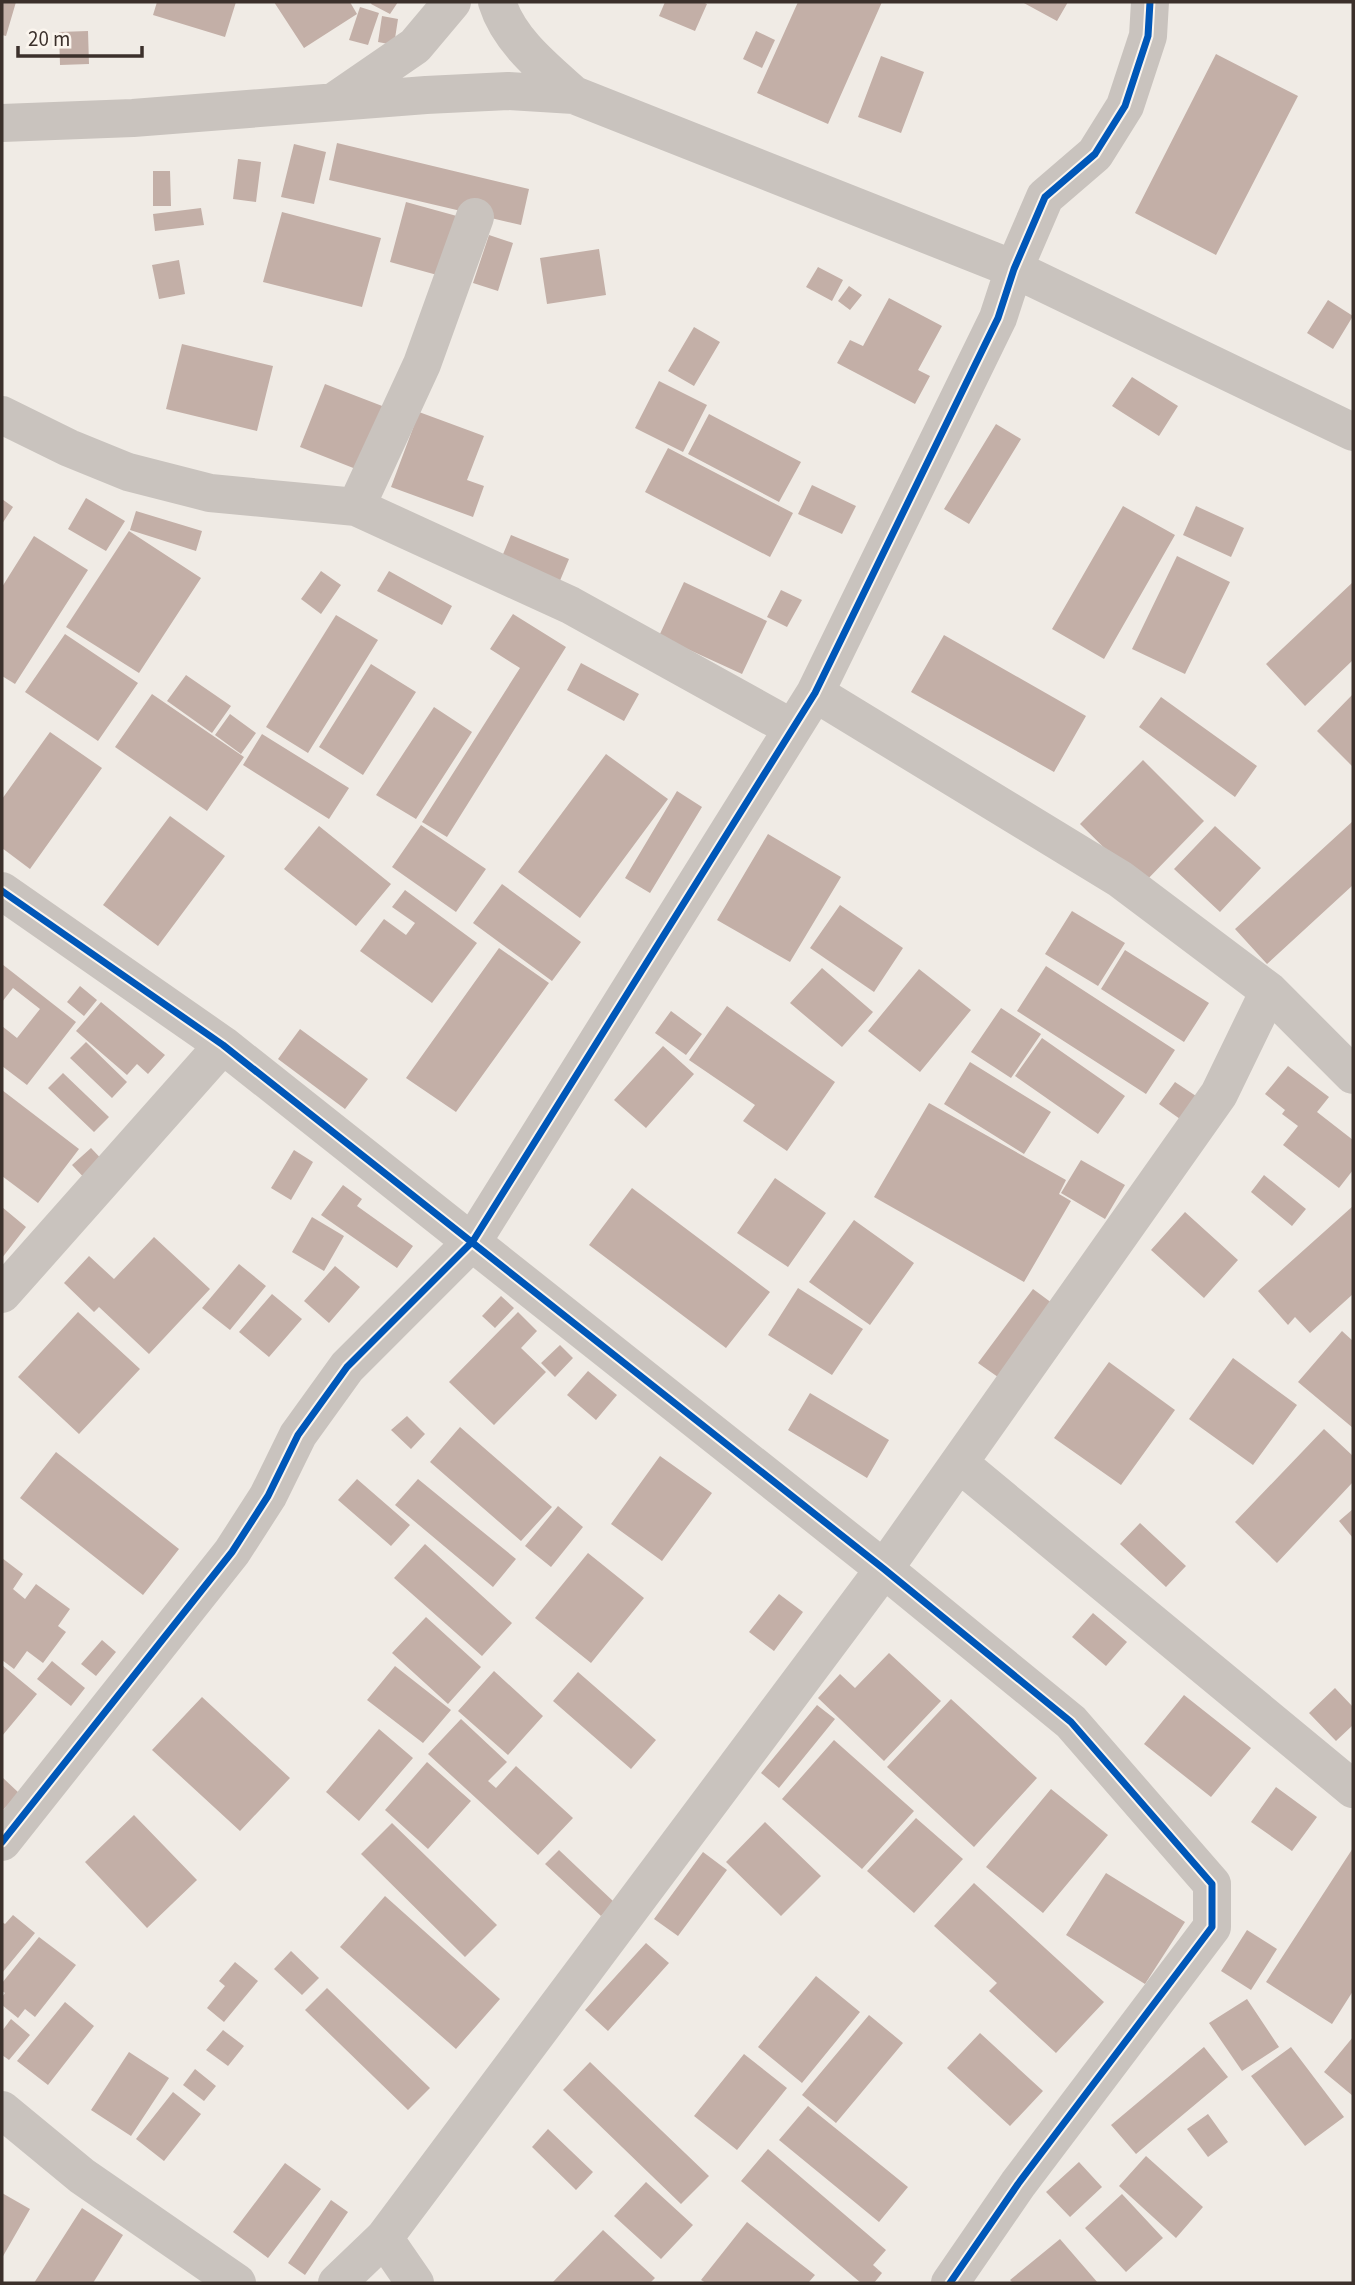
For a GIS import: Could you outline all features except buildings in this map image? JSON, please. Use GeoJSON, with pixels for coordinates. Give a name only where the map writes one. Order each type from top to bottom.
{"type":"FeatureCollection","features":[{"type":"Feature","properties":{"kind":"street"},"geometry":{"type":"LineString","coordinates":[[331,103],[415,46],[452,2]]}},
{"type":"Feature","properties":{"kind":"street"},"geometry":{"type":"LineString","coordinates":[[498,2],[502,17],[530,54],[574,95]]}},
{"type":"Feature","properties":{"kind":"street"},"geometry":{"type":"LineString","coordinates":[[2,1842],[232,1552],[268,1496],[298,1435],[347,1367],[473,1241],[815,693],[998,318],[1014,269],[1045,197],[1095,154],[1125,106],[1148,36],[1150,2]]}},
{"type":"Feature","properties":{"kind":"street"},"geometry":{"type":"LineString","coordinates":[[2,123],[133,118],[426,95],[508,91],[574,95],[1014,269],[1353,432]]}},
{"type":"Feature","properties":{"kind":"street"},"geometry":{"type":"LineString","coordinates":[[356,507],[422,364],[475,217]]}},
{"type":"Feature","properties":{"kind":"street"},"geometry":{"type":"LineString","coordinates":[[2,415],[128,472],[211,493],[356,507],[570,605],[792,728]]}},
{"type":"Feature","properties":{"kind":"street"},"geometry":{"type":"LineString","coordinates":[[815,693],[1120,879],[1269,991],[1353,1075]]}},
{"type":"Feature","properties":{"kind":"street"},"geometry":{"type":"LineString","coordinates":[[2,891],[223,1045],[884,1569],[1071,1722],[1212,1884],[1212,1927],[1018,2184],[950,2283]]}},
{"type":"Feature","properties":{"kind":"street"},"geometry":{"type":"LineString","coordinates":[[337,2283],[384,2238],[960,1464],[1219,1094],[1269,991]]}},
{"type":"Feature","properties":{"kind":"street"},"geometry":{"type":"LineString","coordinates":[[2,1294],[223,1045]]}},
{"type":"Feature","properties":{"kind":"street"},"geometry":{"type":"LineString","coordinates":[[960,1464],[1353,1789]]}},
{"type":"Feature","properties":{"kind":"street"},"geometry":{"type":"LineString","coordinates":[[2,2110],[82,2176],[237,2283]]}},
{"type":"Feature","properties":{"kind":"street"},"geometry":{"type":"LineString","coordinates":[[384,2238],[415,2283]]}},
{"type":"Feature","properties":{"kind":"cycle path"},"geometry":{"type":"LineString","coordinates":[[2,1842],[232,1552],[268,1496],[298,1435],[347,1367],[473,1241],[815,693],[998,318],[1014,269],[1045,197],[1095,154],[1125,106],[1148,36],[1150,2]]}},
{"type":"Feature","properties":{"kind":"cycle path"},"geometry":{"type":"LineString","coordinates":[[2,891],[223,1045],[884,1569],[1071,1722],[1212,1884],[1212,1927],[1018,2184],[950,2283]]}}]}
